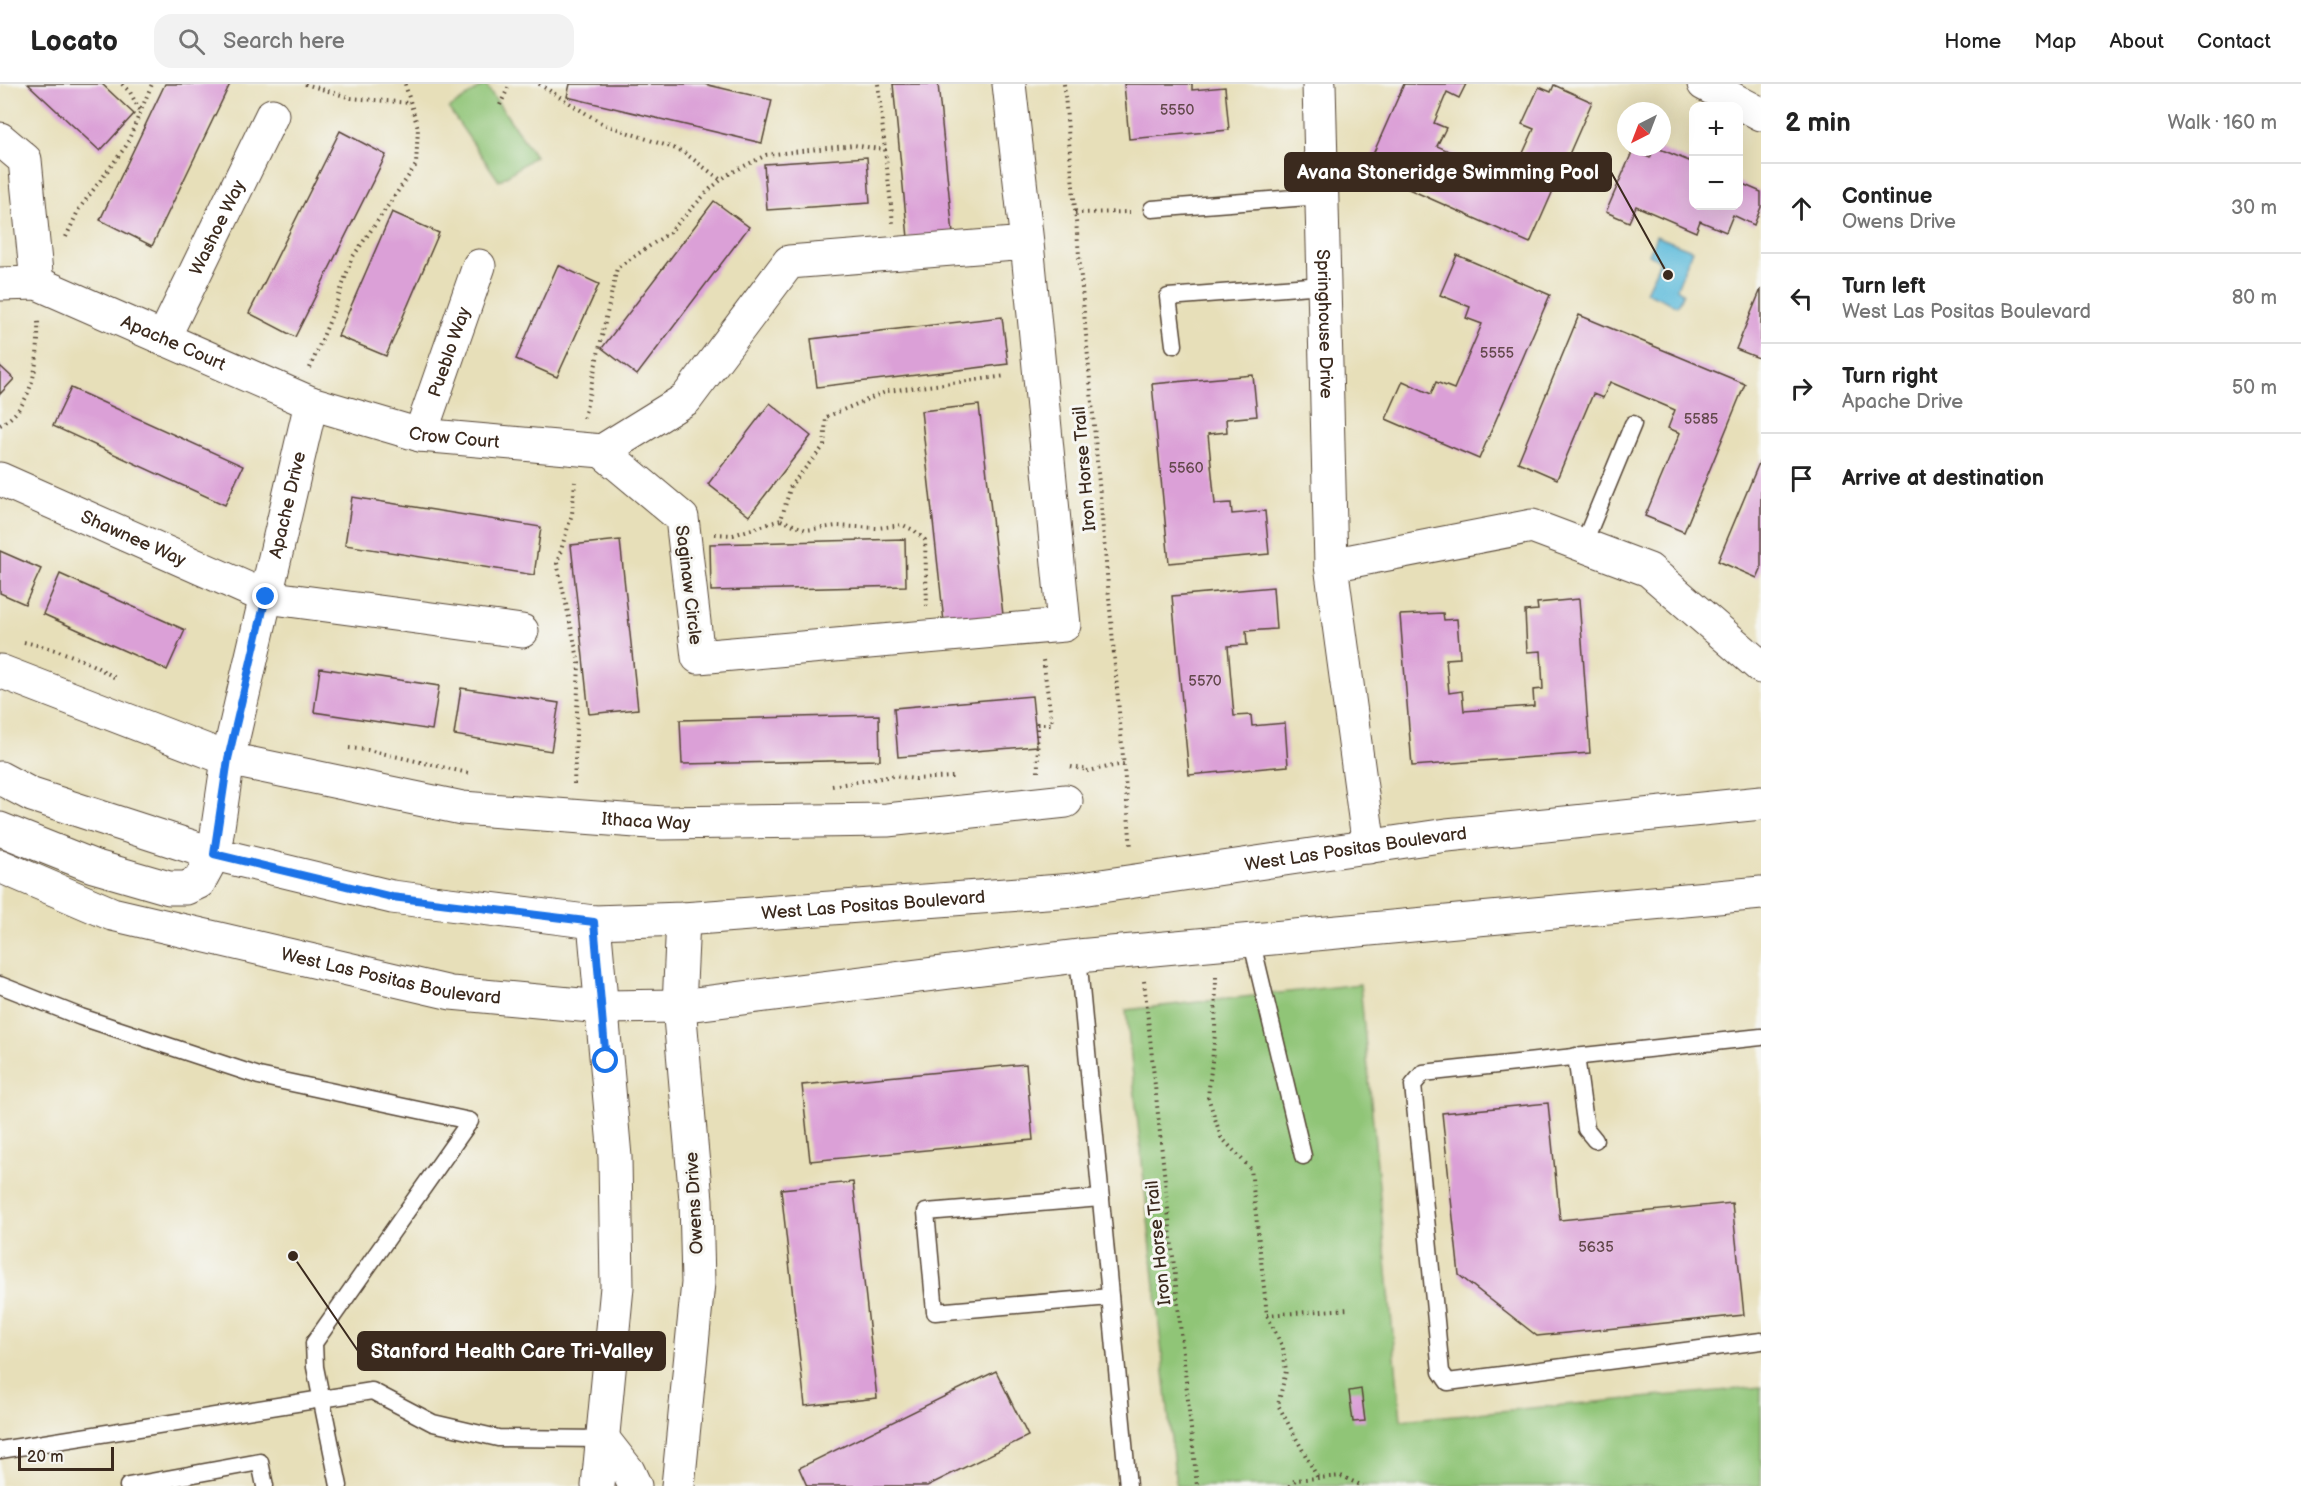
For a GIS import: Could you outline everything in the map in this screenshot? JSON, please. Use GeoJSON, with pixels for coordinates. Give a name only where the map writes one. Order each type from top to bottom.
{"type":"FeatureCollection","features":[{"type":"Feature","properties":{"kind":"street","name":"Saginaw Circle"},"geometry":{"type":"LineString","coordinates":[[590,449],[682,518],[698,657],[1064,625],[1027,243],[1009,84]]}},
{"type":"Feature","properties":{"kind":"street","name":"Springhouse Drive"},"geometry":{"type":"LineString","coordinates":[[1318,84],[1331,565],[1369,847]]}},
{"type":"Feature","properties":{"kind":"street"},"geometry":{"type":"LineString","coordinates":[[1713,86],[1761,114]]}},
{"type":"Feature","properties":{"kind":"street","name":"Washoe Way"},"geometry":{"type":"LineString","coordinates":[[163,339],[272,115]]}},
{"type":"Feature","properties":{"kind":"street"},"geometry":{"type":"LineString","coordinates":[[0,139],[25,160],[37,283],[0,284]]}},
{"type":"Feature","properties":{"kind":"street"},"geometry":{"type":"LineString","coordinates":[[590,449],[686,399],[789,262],[1027,243]]}},
{"type":"Feature","properties":{"kind":"street","name":"Pueblo Way"},"geometry":{"type":"LineString","coordinates":[[420,435],[479,266]]}},
{"type":"Feature","properties":{"kind":"street","name":"Apache Court"},"geometry":{"type":"LineString","coordinates":[[37,283],[306,401]]}},
{"type":"Feature","properties":{"kind":"street","name":"Crow Court"},"geometry":{"type":"LineString","coordinates":[[306,401],[420,435],[590,449]]}},
{"type":"Feature","properties":{"kind":"street","name":"Apache Drive"},"geometry":{"type":"LineString","coordinates":[[0,829],[93,866],[169,888],[186,888],[199,882],[214,854],[228,759],[266,597],[306,401]]}},
{"type":"Feature","properties":{"kind":"street","name":"Shawnee Way"},"geometry":{"type":"LineString","coordinates":[[0,479],[266,597]]}},
{"type":"Feature","properties":{"kind":"street"},"geometry":{"type":"LineString","coordinates":[[1331,565],[1532,526],[1649,570],[1761,667]]}},
{"type":"Feature","properties":{"kind":"street"},"geometry":{"type":"LineString","coordinates":[[266,597],[522,631]]}},
{"type":"Feature","properties":{"kind":"street"},"geometry":{"type":"LineString","coordinates":[[0,671],[228,759]]}},
{"type":"Feature","properties":{"kind":"street","name":"Ithaca Way"},"geometry":{"type":"LineString","coordinates":[[228,759],[462,808],[663,823],[887,819],[1054,802]]}},
{"type":"Feature","properties":{"kind":"street","name":"West Las Positas Boulevard"},"geometry":{"type":"LineString","coordinates":[[0,778],[33,795],[214,854],[392,897],[594,922],[683,919],[1074,890],[1458,834],[1761,803]]}},
{"type":"Feature","properties":{"kind":"street","name":"West Las Positas Boulevard"},"geometry":{"type":"LineString","coordinates":[[0,866],[112,914],[451,993],[602,1007],[679,1006],[1078,956],[1761,893]]}},
{"type":"Feature","properties":{"kind":"street","name":"Owens Drive"},"geometry":{"type":"LineString","coordinates":[[678,1486],[698,1283],[696,1200],[679,1006],[683,919]]}},
{"type":"Feature","properties":{"kind":"street"},"geometry":{"type":"LineString","coordinates":[[594,922],[615,1157],[617,1287],[598,1486]]}},
{"type":"Feature","properties":{"kind":"street"},"geometry":{"type":"LineString","coordinates":[[603,1439],[628,1471],[635,1486]]}},
{"type":"Feature","properties":{"kind":"lane"},"geometry":{"type":"LineString","coordinates":[[1152,209],[1322,196]]}},
{"type":"Feature","properties":{"kind":"lane"},"geometry":{"type":"LineString","coordinates":[[1174,345],[1168,297],[1323,285]]}},
{"type":"Feature","properties":{"kind":"lane"},"geometry":{"type":"LineString","coordinates":[[1583,545],[1633,424]]}},
{"type":"Feature","properties":{"kind":"lane"},"geometry":{"type":"LineString","coordinates":[[1251,939],[1303,1156]]}},
{"type":"Feature","properties":{"kind":"lane"},"geometry":{"type":"LineString","coordinates":[[1078,956],[1128,1486]]}},
{"type":"Feature","properties":{"kind":"lane"},"geometry":{"type":"LineString","coordinates":[[0,985],[81,1017],[259,1076],[470,1121],[314,1343],[315,1367],[339,1486]]}},
{"type":"Feature","properties":{"kind":"lane"},"geometry":{"type":"LineString","coordinates":[[1761,1037],[1423,1073],[1413,1085],[1441,1372],[1448,1382],[1761,1341]]}},
{"type":"Feature","properties":{"kind":"lane"},"geometry":{"type":"LineString","coordinates":[[1576,1056],[1586,1129],[1595,1140]]}},
{"type":"Feature","properties":{"kind":"lane"},"geometry":{"type":"LineString","coordinates":[[1101,1198],[926,1212],[935,1312],[1110,1297]]}},
{"type":"Feature","properties":{"kind":"lane"},"geometry":{"type":"LineString","coordinates":[[0,1450],[372,1391],[433,1423],[498,1438],[603,1439]]}},
{"type":"Feature","properties":{"kind":"lane"},"geometry":{"type":"LineString","coordinates":[[128,1486],[260,1462],[265,1486]]}},
{"type":"Feature","properties":{"kind":"path"},"geometry":{"type":"LineString","coordinates":[[122,84],[130,92],[140,112]]}},
{"type":"Feature","properties":{"kind":"path"},"geometry":{"type":"LineString","coordinates":[[65,238],[79,209],[126,146],[152,84]]}},
{"type":"Feature","properties":{"kind":"path"},"geometry":{"type":"LineString","coordinates":[[305,84],[351,98],[410,103]]}},
{"type":"Feature","properties":{"kind":"path"},"geometry":{"type":"LineString","coordinates":[[306,401],[308,374],[352,258],[416,165],[418,128],[405,84]]}},
{"type":"Feature","properties":{"kind":"path"},"geometry":{"type":"LineString","coordinates":[[500,105],[510,84]]}},
{"type":"Feature","properties":{"kind":"path"},"geometry":{"type":"LineString","coordinates":[[539,84],[603,124],[682,151],[721,180]]}},
{"type":"Feature","properties":{"kind":"path"},"geometry":{"type":"LineString","coordinates":[[878,84],[896,253]]}},
{"type":"Feature","properties":{"kind":"path","name":"Iron Horse Trail"},"geometry":{"type":"LineString","coordinates":[[1064,84],[1131,852]]}},
{"type":"Feature","properties":{"kind":"path"},"geometry":{"type":"LineString","coordinates":[[574,787],[579,663],[557,563],[590,449],[590,386],[617,268],[669,233],[721,180],[766,155],[854,145],[885,150]]}},
{"type":"Feature","properties":{"kind":"path"},"geometry":{"type":"LineString","coordinates":[[1075,213],[1120,214],[1152,209]]}},
{"type":"Feature","properties":{"kind":"path"},"geometry":{"type":"LineString","coordinates":[[0,425],[20,408],[31,384],[39,351],[37,283]]}},
{"type":"Feature","properties":{"kind":"path"},"geometry":{"type":"LineString","coordinates":[[781,520],[790,484],[824,446],[826,417],[888,392],[1040,372]]}},
{"type":"Feature","properties":{"kind":"path"},"geometry":{"type":"LineString","coordinates":[[682,518],[711,534],[734,535],[781,520],[806,530],[837,526],[877,528],[903,525],[915,531],[925,540],[928,637]]}},
{"type":"Feature","properties":{"kind":"path"},"geometry":{"type":"LineString","coordinates":[[1040,627],[1052,724],[1038,724],[1037,767],[1054,802],[1088,770]]}},
{"type":"Feature","properties":{"kind":"path"},"geometry":{"type":"LineString","coordinates":[[347,748],[368,750],[477,775]]}},
{"type":"Feature","properties":{"kind":"path"},"geometry":{"type":"LineString","coordinates":[[1065,768],[1076,767],[1088,770],[1124,764]]}},
{"type":"Feature","properties":{"kind":"path"},"geometry":{"type":"LineString","coordinates":[[828,787],[893,776],[915,779],[958,777]]}},
{"type":"Feature","properties":{"kind":"path"},"geometry":{"type":"LineString","coordinates":[[567,786],[580,788]]}},
{"type":"Feature","properties":{"kind":"path"},"geometry":{"type":"LineString","coordinates":[[1216,943],[1215,1034],[1208,1096],[1221,1137],[1251,1169],[1268,1315],[1283,1348],[1286,1371],[1278,1405],[1319,1480]]}},
{"type":"Feature","properties":{"kind":"path","name":"Iron Horse Trail"},"geometry":{"type":"LineString","coordinates":[[1146,997],[1197,1486]]}},
{"type":"Feature","properties":{"kind":"path"},"geometry":{"type":"LineString","coordinates":[[1268,1315],[1349,1309]]}},
{"type":"Feature","properties":{"kind":"path"},"geometry":{"type":"LineString","coordinates":[[1290,1486],[1294,1480],[1319,1480],[1341,1476],[1363,1486]]}},
{"type":"Feature","properties":{"kind":"green space"},"geometry":{"type":"Polygon","coordinates":[[[485,84],[535,156],[499,181],[449,109],[485,84]]]}},
{"type":"Feature","properties":{"kind":"green space"},"geometry":{"type":"Polygon","coordinates":[[[1360,984],[1401,1420],[1761,1387],[1761,1486],[1176,1486],[1126,1010],[1360,984]]]}},
{"type":"Feature","properties":{"kind":"water"},"geometry":{"type":"Polygon","coordinates":[[[1656,236],[1692,250],[1677,288],[1683,293],[1677,306],[1646,292],[1660,261],[1649,255],[1656,236]]]}},
{"type":"Feature","properties":{"kind":"building"},"geometry":{"type":"Polygon","coordinates":[[[28,84],[102,84],[134,114],[100,151],[28,84]]]}},
{"type":"Feature","properties":{"kind":"building"},"geometry":{"type":"Polygon","coordinates":[[[165,84],[230,84],[152,246],[100,220],[165,84]]]}},
{"type":"Feature","properties":{"kind":"building"},"geometry":{"type":"Polygon","coordinates":[[[570,84],[704,84],[772,100],[762,143],[567,97],[570,84]]]}},
{"type":"Feature","properties":{"kind":"building"},"geometry":{"type":"Polygon","coordinates":[[[893,84],[938,84],[953,234],[908,238],[893,84]]]}},
{"type":"Feature","properties":{"kind":"building"},"geometry":{"type":"Polygon","coordinates":[[[1124,84],[1192,84],[1192,90],[1225,87],[1229,130],[1129,139],[1124,84]]]}},
{"type":"Feature","properties":{"kind":"building"},"geometry":{"type":"Polygon","coordinates":[[[1404,84],[1466,84],[1459,98],[1447,92],[1434,123],[1446,128],[1437,146],[1502,175],[1509,160],[1518,164],[1534,129],[1522,124],[1539,87],[1551,92],[1554,85],[1592,102],[1530,243],[1366,170],[1404,84]]]}},
{"type":"Feature","properties":{"kind":"building"},"geometry":{"type":"Polygon","coordinates":[[[340,131],[386,155],[295,337],[249,313],[340,131]]]}},
{"type":"Feature","properties":{"kind":"building"},"geometry":{"type":"Polygon","coordinates":[[[1671,154],[1689,161],[1689,210],[1743,210],[1743,184],[1761,192],[1761,207],[1754,225],[1733,215],[1726,232],[1700,221],[1696,232],[1636,206],[1629,222],[1606,212],[1630,156],[1650,158],[1651,156],[1671,156],[1671,154]]]}},
{"type":"Feature","properties":{"kind":"building"},"geometry":{"type":"Polygon","coordinates":[[[867,157],[870,203],[767,210],[764,164],[867,157]]]}},
{"type":"Feature","properties":{"kind":"building"},"geometry":{"type":"Polygon","coordinates":[[[714,201],[749,227],[637,375],[602,348],[714,201]]]}},
{"type":"Feature","properties":{"kind":"building"},"geometry":{"type":"Polygon","coordinates":[[[392,212],[439,233],[386,356],[338,336],[392,212]]]}},
{"type":"Feature","properties":{"kind":"building"},"geometry":{"type":"Polygon","coordinates":[[[1457,255],[1550,295],[1479,459],[1386,419],[1403,381],[1431,394],[1436,382],[1454,389],[1482,324],[1466,318],[1470,307],[1440,295],[1457,255]]]}},
{"type":"Feature","properties":{"kind":"building"},"geometry":{"type":"Polygon","coordinates":[[[558,265],[599,284],[557,377],[516,359],[558,265]]]}},
{"type":"Feature","properties":{"kind":"building"},"geometry":{"type":"Polygon","coordinates":[[[1761,289],[1761,359],[1736,349],[1761,289]]]}},
{"type":"Feature","properties":{"kind":"building"},"geometry":{"type":"Polygon","coordinates":[[[1579,315],[1745,384],[1684,532],[1645,516],[1680,433],[1668,428],[1675,410],[1610,382],[1603,398],[1593,394],[1557,479],[1518,462],[1579,315]]]}},
{"type":"Feature","properties":{"kind":"building"},"geometry":{"type":"Polygon","coordinates":[[[1002,317],[1008,364],[817,387],[811,339],[1002,317]]]}},
{"type":"Feature","properties":{"kind":"building"},"geometry":{"type":"Polygon","coordinates":[[[0,366],[14,379],[0,394],[0,366]]]}},
{"type":"Feature","properties":{"kind":"building"},"geometry":{"type":"Polygon","coordinates":[[[1253,375],[1257,416],[1226,419],[1227,432],[1208,434],[1215,504],[1231,503],[1232,514],[1265,511],[1269,554],[1169,563],[1152,384],[1253,375]]]}},
{"type":"Feature","properties":{"kind":"building"},"geometry":{"type":"Polygon","coordinates":[[[71,388],[243,466],[225,505],[53,426],[71,388]]]}},
{"type":"Feature","properties":{"kind":"building"},"geometry":{"type":"Polygon","coordinates":[[[770,403],[811,436],[749,516],[708,484],[770,403]]]}},
{"type":"Feature","properties":{"kind":"building"},"geometry":{"type":"Polygon","coordinates":[[[979,405],[1003,615],[944,622],[921,411],[979,405]]]}},
{"type":"Feature","properties":{"kind":"building"},"geometry":{"type":"Polygon","coordinates":[[[1761,458],[1761,569],[1757,578],[1718,561],[1761,458]]]}},
{"type":"Feature","properties":{"kind":"building"},"geometry":{"type":"Polygon","coordinates":[[[352,497],[541,527],[534,575],[345,545],[352,497]]]}},
{"type":"Feature","properties":{"kind":"building"},"geometry":{"type":"Polygon","coordinates":[[[905,539],[906,586],[711,591],[710,544],[905,539]]]}},
{"type":"Feature","properties":{"kind":"building"},"geometry":{"type":"Polygon","coordinates":[[[620,540],[638,709],[589,714],[571,545],[620,540]]]}},
{"type":"Feature","properties":{"kind":"building"},"geometry":{"type":"Polygon","coordinates":[[[0,551],[41,569],[25,604],[0,593],[0,551]]]}},
{"type":"Feature","properties":{"kind":"building"},"geometry":{"type":"Polygon","coordinates":[[[60,574],[185,630],[167,670],[43,614],[60,574]]]}},
{"type":"Feature","properties":{"kind":"building"},"geometry":{"type":"Polygon","coordinates":[[[1273,587],[1276,629],[1246,631],[1247,645],[1228,646],[1234,716],[1251,715],[1252,726],[1285,723],[1288,766],[1189,775],[1172,596],[1273,587]]]}},
{"type":"Feature","properties":{"kind":"building"},"geometry":{"type":"Polygon","coordinates":[[[1579,599],[1590,753],[1412,766],[1400,615],[1443,613],[1444,620],[1457,619],[1460,658],[1446,659],[1449,693],[1462,691],[1464,711],[1534,706],[1533,690],[1543,689],[1541,651],[1527,652],[1525,611],[1538,610],[1537,603],[1579,599]]]}},
{"type":"Feature","properties":{"kind":"building"},"geometry":{"type":"Polygon","coordinates":[[[320,668],[439,686],[432,730],[314,712],[320,668]]]}},
{"type":"Feature","properties":{"kind":"building"},"geometry":{"type":"Polygon","coordinates":[[[461,688],[559,703],[551,751],[454,735],[461,688]]]}},
{"type":"Feature","properties":{"kind":"building"},"geometry":{"type":"Polygon","coordinates":[[[1032,696],[1037,746],[898,757],[894,708],[1032,696]]]}},
{"type":"Feature","properties":{"kind":"building"},"geometry":{"type":"Polygon","coordinates":[[[879,715],[880,760],[682,764],[680,720],[879,715]]]}},
{"type":"Feature","properties":{"kind":"building"},"geometry":{"type":"Polygon","coordinates":[[[1026,1064],[1033,1140],[810,1161],[802,1085],[1026,1064]]]}},
{"type":"Feature","properties":{"kind":"building"},"geometry":{"type":"Polygon","coordinates":[[[1548,1103],[1560,1220],[1732,1203],[1744,1315],[1537,1336],[1459,1275],[1442,1113],[1548,1103]]]}},
{"type":"Feature","properties":{"kind":"building"},"geometry":{"type":"Polygon","coordinates":[[[853,1182],[877,1398],[805,1406],[781,1189],[853,1182]]]}},
{"type":"Feature","properties":{"kind":"building"},"geometry":{"type":"Polygon","coordinates":[[[996,1371],[1028,1436],[927,1486],[807,1486],[799,1468],[996,1371]]]}},
{"type":"Feature","properties":{"kind":"building"},"geometry":{"type":"Polygon","coordinates":[[[1361,1389],[1365,1421],[1353,1422],[1349,1391],[1361,1389]]]}},
{"type":"Feature","properties":{"kind":"place","name":"Avana Stoneridge Swimming Pool"},"geometry":{"type":"Point","coordinates":[1668,275]}},
{"type":"Feature","properties":{"kind":"place","name":"Stanford Health Care Tri-Valley"},"geometry":{"type":"Point","coordinates":[293,1256]}},
{"type":"Feature","properties":{"kind":"route"},"geometry":{"type":"LineString","coordinates":[[266,597],[228,759],[214,854],[392,897],[594,922],[606,1061]]}}]}
